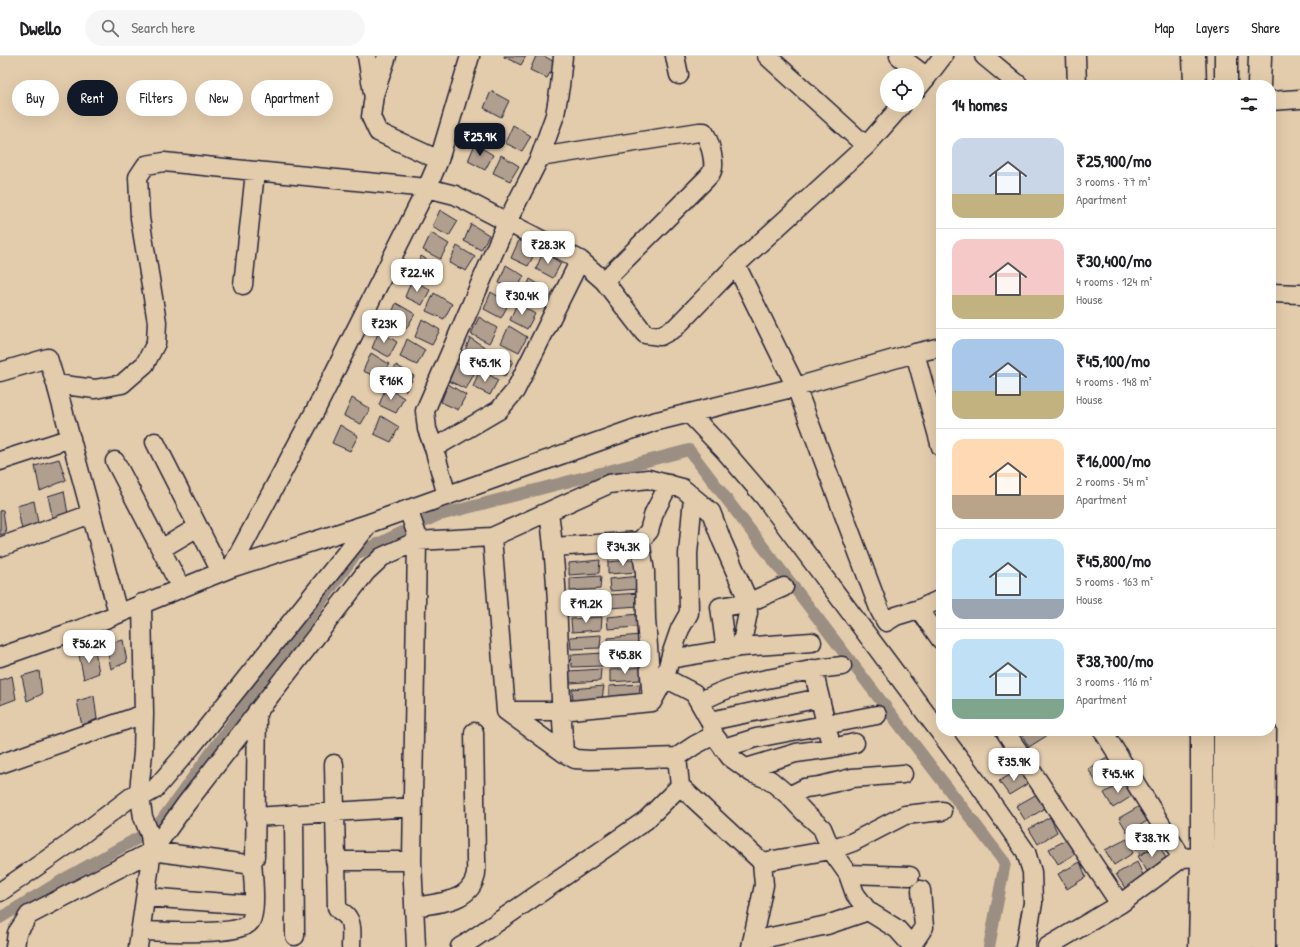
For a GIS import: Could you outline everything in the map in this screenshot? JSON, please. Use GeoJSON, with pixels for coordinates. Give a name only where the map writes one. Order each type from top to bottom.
{"type":"FeatureCollection","features":[{"type":"Feature","properties":{"kind":"highway"},"geometry":{"type":"LineString","coordinates":[[1194,56],[1195,80]]}},
{"type":"Feature","properties":{"kind":"highway"},"geometry":{"type":"LineString","coordinates":[[1226,56],[1226,80]]}},
{"type":"Feature","properties":{"kind":"highway"},"geometry":{"type":"LineString","coordinates":[[1245,80],[1246,56]]}},
{"type":"Feature","properties":{"kind":"highway"},"geometry":{"type":"LineString","coordinates":[[1259,80],[1260,56]]}},
{"type":"Feature","properties":{"kind":"highway"},"geometry":{"type":"LineString","coordinates":[[1200,947],[1192,858],[1202,736]]}},
{"type":"Feature","properties":{"kind":"highway"},"geometry":{"type":"LineString","coordinates":[[1222,947],[1225,736]]}},
{"type":"Feature","properties":{"kind":"highway"},"geometry":{"type":"LineString","coordinates":[[1242,947],[1243,736]]}},
{"type":"Feature","properties":{"kind":"highway"},"geometry":{"type":"LineString","coordinates":[[1264,947],[1265,736]]}},
{"type":"Feature","properties":{"kind":"street"},"geometry":{"type":"LineString","coordinates":[[367,56],[374,95]]}},
{"type":"Feature","properties":{"kind":"street"},"geometry":{"type":"LineString","coordinates":[[387,56],[374,95],[372,117],[378,132],[438,160]]}},
{"type":"Feature","properties":{"kind":"street"},"geometry":{"type":"LineString","coordinates":[[226,570],[315,411],[427,188],[438,160],[470,56]]}},
{"type":"Feature","properties":{"kind":"street"},"geometry":{"type":"LineString","coordinates":[[447,496],[434,448],[427,429],[425,411],[507,222],[540,157],[555,116],[560,86],[562,56]]}},
{"type":"Feature","properties":{"kind":"street"},"geometry":{"type":"LineString","coordinates":[[675,56],[678,75]]}},
{"type":"Feature","properties":{"kind":"street"},"geometry":{"type":"LineString","coordinates":[[767,56],[866,146]]}},
{"type":"Feature","properties":{"kind":"street"},"geometry":{"type":"LineString","coordinates":[[899,56],[909,68]]}},
{"type":"Feature","properties":{"kind":"street"},"geometry":{"type":"LineString","coordinates":[[924,80],[943,56]]}},
{"type":"Feature","properties":{"kind":"street"},"geometry":{"type":"LineString","coordinates":[[984,56],[1013,80]]}},
{"type":"Feature","properties":{"kind":"street"},"geometry":{"type":"LineString","coordinates":[[1076,56],[1077,80]]}},
{"type":"Feature","properties":{"kind":"street"},"geometry":{"type":"LineString","coordinates":[[1276,101],[1300,99]]}},
{"type":"Feature","properties":{"kind":"street"},"geometry":{"type":"LineString","coordinates":[[56,384],[95,389],[122,384],[144,364],[156,342],[157,322],[140,211],[138,177],[146,165],[164,162],[427,188],[455,195],[580,260],[604,281],[645,334],[660,336],[675,328],[736,265],[866,146],[896,112]]}},
{"type":"Feature","properties":{"kind":"street"},"geometry":{"type":"LineString","coordinates":[[540,157],[699,132],[704,132],[708,139],[713,165],[712,171],[706,179],[604,281]]}},
{"type":"Feature","properties":{"kind":"street"},"geometry":{"type":"LineString","coordinates":[[243,285],[255,172]]}},
{"type":"Feature","properties":{"kind":"street"},"geometry":{"type":"LineString","coordinates":[[434,448],[491,416],[499,410],[515,391],[580,260]]}},
{"type":"Feature","properties":{"kind":"street"},"geometry":{"type":"LineString","coordinates":[[736,265],[796,387],[886,622]]}},
{"type":"Feature","properties":{"kind":"street"},"geometry":{"type":"LineString","coordinates":[[1276,293],[1300,294]]}},
{"type":"Feature","properties":{"kind":"street"},"geometry":{"type":"LineString","coordinates":[[0,657],[86,627],[226,570],[370,523],[409,512],[447,496],[653,422],[796,387],[936,348]]}},
{"type":"Feature","properties":{"kind":"street"},"geometry":{"type":"LineString","coordinates":[[914,353],[936,430]]}},
{"type":"Feature","properties":{"kind":"street"},"geometry":{"type":"LineString","coordinates":[[0,372],[48,358],[118,614]]}},
{"type":"Feature","properties":{"kind":"street"},"geometry":{"type":"LineString","coordinates":[[689,413],[724,450],[765,498],[936,727]]}},
{"type":"Feature","properties":{"kind":"street"},"geometry":{"type":"LineString","coordinates":[[0,461],[71,438]]}},
{"type":"Feature","properties":{"kind":"street"},"geometry":{"type":"LineString","coordinates":[[155,442],[198,527],[226,570]]}},
{"type":"Feature","properties":{"kind":"street"},"geometry":{"type":"LineString","coordinates":[[115,461],[181,588]]}},
{"type":"Feature","properties":{"kind":"street"},"geometry":{"type":"LineString","coordinates":[[15,947],[17,934],[29,915],[151,843],[186,804],[366,572],[382,557],[417,538],[492,537],[609,484],[648,479],[682,488],[711,512],[747,598],[748,612],[733,648]]}},
{"type":"Feature","properties":{"kind":"street"},"geometry":{"type":"LineString","coordinates":[[554,547],[640,541],[649,530],[654,513],[669,484]]}},
{"type":"Feature","properties":{"kind":"street"},"geometry":{"type":"LineString","coordinates":[[652,702],[665,678],[680,629],[689,613],[688,554],[693,497]]}},
{"type":"Feature","properties":{"kind":"street"},"geometry":{"type":"LineString","coordinates":[[409,512],[417,538],[412,861],[416,947]]}},
{"type":"Feature","properties":{"kind":"street"},"geometry":{"type":"LineString","coordinates":[[549,512],[554,547],[564,753]]}},
{"type":"Feature","properties":{"kind":"street"},"geometry":{"type":"LineString","coordinates":[[0,547],[91,514]]}},
{"type":"Feature","properties":{"kind":"street"},"geometry":{"type":"LineString","coordinates":[[138,791],[147,794],[154,790],[192,746],[370,523]]}},
{"type":"Feature","properties":{"kind":"street"},"geometry":{"type":"LineString","coordinates":[[161,549],[198,527]]}},
{"type":"Feature","properties":{"kind":"street"},"geometry":{"type":"LineString","coordinates":[[492,537],[506,711],[564,753],[575,759],[590,760],[677,757],[716,734],[820,698]]}},
{"type":"Feature","properties":{"kind":"street"},"geometry":{"type":"LineString","coordinates":[[640,541],[645,572],[646,619],[652,702]]}},
{"type":"Feature","properties":{"kind":"street"},"geometry":{"type":"LineString","coordinates":[[733,648],[720,607],[747,603],[784,587]]}},
{"type":"Feature","properties":{"kind":"street"},"geometry":{"type":"LineString","coordinates":[[873,643],[886,622],[896,616],[919,609],[936,601]]}},
{"type":"Feature","properties":{"kind":"street"},"geometry":{"type":"LineString","coordinates":[[142,603],[144,714],[143,753],[138,791],[143,817],[151,843],[140,939],[234,930],[242,928],[250,922],[253,913],[252,862],[255,856],[257,711]]}},
{"type":"Feature","properties":{"kind":"street"},"geometry":{"type":"LineString","coordinates":[[919,609],[936,633]]}},
{"type":"Feature","properties":{"kind":"street"},"geometry":{"type":"LineString","coordinates":[[670,659],[733,648],[812,642]]}},
{"type":"Feature","properties":{"kind":"street"},"geometry":{"type":"LineString","coordinates":[[700,702],[712,695],[741,684],[813,669],[842,666]]}},
{"type":"Feature","properties":{"kind":"street"},"geometry":{"type":"LineString","coordinates":[[813,669],[832,748]]}},
{"type":"Feature","properties":{"kind":"street"},"geometry":{"type":"LineString","coordinates":[[665,678],[694,693],[730,757],[752,773],[770,780],[822,828],[831,850],[848,874],[855,894],[868,911],[897,929],[912,946],[924,927],[922,890]]}},
{"type":"Feature","properties":{"kind":"street"},"geometry":{"type":"LineString","coordinates":[[506,711],[561,711],[652,702]]}},
{"type":"Feature","properties":{"kind":"street"},"geometry":{"type":"LineString","coordinates":[[0,764],[144,714]]}},
{"type":"Feature","properties":{"kind":"street"},"geometry":{"type":"LineString","coordinates":[[716,734],[756,738],[877,715]]}},
{"type":"Feature","properties":{"kind":"street"},"geometry":{"type":"LineString","coordinates":[[415,907],[458,898],[468,890],[475,879],[474,732]]}},
{"type":"Feature","properties":{"kind":"street"},"geometry":{"type":"LineString","coordinates":[[943,736],[1026,852],[1032,872],[1033,903],[1025,947]]}},
{"type":"Feature","properties":{"kind":"street"},"geometry":{"type":"LineString","coordinates":[[1008,736],[1120,904]]}},
{"type":"Feature","properties":{"kind":"street"},"geometry":{"type":"LineString","coordinates":[[1047,947],[1120,904],[1192,858],[1107,736]]}},
{"type":"Feature","properties":{"kind":"street"},"geometry":{"type":"LineString","coordinates":[[746,768],[796,753],[855,743]]}},
{"type":"Feature","properties":{"kind":"street"},"geometry":{"type":"LineString","coordinates":[[677,757],[680,786],[762,862],[764,885],[752,944],[827,925],[868,911]]}},
{"type":"Feature","properties":{"kind":"street"},"geometry":{"type":"LineString","coordinates":[[334,764],[337,907],[340,912],[345,914],[350,919],[351,947]]}},
{"type":"Feature","properties":{"kind":"street"},"geometry":{"type":"LineString","coordinates":[[789,796],[805,788],[852,778],[903,774]]}},
{"type":"Feature","properties":{"kind":"street"},"geometry":{"type":"LineString","coordinates":[[465,946],[646,820],[680,786]]}},
{"type":"Feature","properties":{"kind":"street"},"geometry":{"type":"LineString","coordinates":[[0,892],[72,842],[138,791]]}},
{"type":"Feature","properties":{"kind":"street"},"geometry":{"type":"LineString","coordinates":[[255,818],[335,811],[413,807]]}},
{"type":"Feature","properties":{"kind":"street"},"geometry":{"type":"LineString","coordinates":[[762,862],[831,850],[853,842],[905,815],[942,811]]}},
{"type":"Feature","properties":{"kind":"street"},"geometry":{"type":"LineString","coordinates":[[294,814],[295,936]]}},
{"type":"Feature","properties":{"kind":"street"},"geometry":{"type":"LineString","coordinates":[[151,843],[246,864],[252,862]]}},
{"type":"Feature","properties":{"kind":"street"},"geometry":{"type":"LineString","coordinates":[[336,861],[412,861]]}},
{"type":"Feature","properties":{"kind":"street"},"geometry":{"type":"LineString","coordinates":[[848,874],[910,876]]}},
{"type":"Feature","properties":{"kind":"street"},"geometry":{"type":"LineString","coordinates":[[146,897],[253,905]]}},
{"type":"Feature","properties":{"kind":"building"},"geometry":{"type":"Polygon","coordinates":[[[504,56],[526,56],[521,65],[504,56]]]}},
{"type":"Feature","properties":{"kind":"building"},"geometry":{"type":"Polygon","coordinates":[[[536,56],[544,56],[556,63],[547,78],[530,70],[536,56]]]}},
{"type":"Feature","properties":{"kind":"building"},"geometry":{"type":"Polygon","coordinates":[[[491,91],[509,101],[501,117],[484,108],[491,91]]]}},
{"type":"Feature","properties":{"kind":"building"},"geometry":{"type":"Polygon","coordinates":[[[513,125],[531,136],[522,151],[505,143],[513,125]]]}},
{"type":"Feature","properties":{"kind":"building"},"geometry":{"type":"Polygon","coordinates":[[[475,144],[493,155],[485,170],[468,161],[475,144]]]}},
{"type":"Feature","properties":{"kind":"building"},"geometry":{"type":"Polygon","coordinates":[[[501,155],[519,166],[510,181],[493,173],[501,155]]]}},
{"type":"Feature","properties":{"kind":"building"},"geometry":{"type":"Polygon","coordinates":[[[440,210],[458,221],[449,236],[432,227],[440,210]]]}},
{"type":"Feature","properties":{"kind":"building"},"geometry":{"type":"Polygon","coordinates":[[[471,224],[489,235],[481,250],[464,241],[471,224]]]}},
{"type":"Feature","properties":{"kind":"building"},"geometry":{"type":"Polygon","coordinates":[[[431,233],[449,244],[440,259],[423,250],[431,233]]]}},
{"type":"Feature","properties":{"kind":"building"},"geometry":{"type":"Polygon","coordinates":[[[519,240],[536,251],[528,266],[511,258],[519,240]]]}},
{"type":"Feature","properties":{"kind":"building"},"geometry":{"type":"Polygon","coordinates":[[[457,246],[475,257],[466,271],[449,263],[457,246]]]}},
{"type":"Feature","properties":{"kind":"building"},"geometry":{"type":"Polygon","coordinates":[[[543,252],[561,263],[553,278],[536,269],[543,252]]]}},
{"type":"Feature","properties":{"kind":"building"},"geometry":{"type":"Polygon","coordinates":[[[421,256],[439,267],[431,282],[414,274],[421,256]]]}},
{"type":"Feature","properties":{"kind":"building"},"geometry":{"type":"Polygon","coordinates":[[[506,265],[524,276],[516,291],[499,283],[506,265]]]}},
{"type":"Feature","properties":{"kind":"building"},"geometry":{"type":"Polygon","coordinates":[[[412,279],[430,290],[422,305],[405,297],[412,279]]]}},
{"type":"Feature","properties":{"kind":"building"},"geometry":{"type":"Polygon","coordinates":[[[530,279],[548,290],[540,305],[523,296],[530,279]]]}},
{"type":"Feature","properties":{"kind":"building"},"geometry":{"type":"Polygon","coordinates":[[[491,292],[509,303],[501,318],[484,309],[491,292]]]}},
{"type":"Feature","properties":{"kind":"building"},"geometry":{"type":"Polygon","coordinates":[[[434,293],[452,304],[444,319],[426,311],[434,293]]]}},
{"type":"Feature","properties":{"kind":"building"},"geometry":{"type":"Polygon","coordinates":[[[396,303],[415,314],[406,329],[389,320],[396,303]]]}},
{"type":"Feature","properties":{"kind":"building"},"geometry":{"type":"Polygon","coordinates":[[[517,303],[535,314],[527,329],[510,320],[517,303]]]}},
{"type":"Feature","properties":{"kind":"building"},"geometry":{"type":"Polygon","coordinates":[[[479,317],[497,328],[489,343],[471,334],[479,317]]]}},
{"type":"Feature","properties":{"kind":"building"},"geometry":{"type":"Polygon","coordinates":[[[422,319],[440,330],[432,345],[415,337],[422,319]]]}},
{"type":"Feature","properties":{"kind":"building"},"geometry":{"type":"Polygon","coordinates":[[[509,326],[527,337],[519,352],[501,343],[509,326]]]}},
{"type":"Feature","properties":{"kind":"building"},"geometry":{"type":"Polygon","coordinates":[[[379,331],[397,342],[389,357],[372,348],[379,331]]]}},
{"type":"Feature","properties":{"kind":"building"},"geometry":{"type":"Polygon","coordinates":[[[470,338],[488,349],[480,364],[463,356],[470,338]]]}},
{"type":"Feature","properties":{"kind":"building"},"geometry":{"type":"Polygon","coordinates":[[[407,339],[425,350],[417,365],[400,357],[407,339]]]}},
{"type":"Feature","properties":{"kind":"building"},"geometry":{"type":"Polygon","coordinates":[[[495,350],[513,361],[505,376],[487,368],[495,350]]]}},
{"type":"Feature","properties":{"kind":"building"},"geometry":{"type":"Polygon","coordinates":[[[371,353],[389,364],[381,379],[363,371],[371,353]]]}},
{"type":"Feature","properties":{"kind":"building"},"geometry":{"type":"Polygon","coordinates":[[[456,363],[474,374],[466,389],[449,381],[456,363]]]}},
{"type":"Feature","properties":{"kind":"building"},"geometry":{"type":"Polygon","coordinates":[[[396,365],[414,376],[406,391],[389,383],[396,365]]]}},
{"type":"Feature","properties":{"kind":"building"},"geometry":{"type":"Polygon","coordinates":[[[480,369],[498,380],[490,395],[473,387],[480,369]]]}},
{"type":"Feature","properties":{"kind":"building"},"geometry":{"type":"Polygon","coordinates":[[[448,384],[466,395],[458,410],[441,402],[448,384]]]}},
{"type":"Feature","properties":{"kind":"building"},"geometry":{"type":"Polygon","coordinates":[[[386,387],[404,398],[396,413],[379,405],[386,387]]]}},
{"type":"Feature","properties":{"kind":"building"},"geometry":{"type":"Polygon","coordinates":[[[352,398],[370,409],[361,424],[344,416],[352,398]]]}},
{"type":"Feature","properties":{"kind":"building"},"geometry":{"type":"Polygon","coordinates":[[[381,416],[399,427],[391,442],[374,434],[381,416]]]}},
{"type":"Feature","properties":{"kind":"building"},"geometry":{"type":"Polygon","coordinates":[[[340,425],[358,436],[350,451],[332,443],[340,425]]]}},
{"type":"Feature","properties":{"kind":"building"},"geometry":{"type":"Polygon","coordinates":[[[59,459],[66,480],[40,491],[35,466],[59,459]]]}},
{"type":"Feature","properties":{"kind":"building"},"geometry":{"type":"Polygon","coordinates":[[[64,491],[68,514],[53,520],[48,496],[64,491]]]}},
{"type":"Feature","properties":{"kind":"building"},"geometry":{"type":"Polygon","coordinates":[[[34,501],[38,523],[22,530],[17,506],[34,501]]]}},
{"type":"Feature","properties":{"kind":"building"},"geometry":{"type":"Polygon","coordinates":[[[3,510],[6,533],[0,535],[0,511],[3,510]]]}},
{"type":"Feature","properties":{"kind":"building"},"geometry":{"type":"Polygon","coordinates":[[[639,559],[638,572],[608,574],[608,562],[639,559]]]}},
{"type":"Feature","properties":{"kind":"building"},"geometry":{"type":"Polygon","coordinates":[[[600,560],[599,573],[569,575],[569,563],[600,560]]]}},
{"type":"Feature","properties":{"kind":"building"},"geometry":{"type":"Polygon","coordinates":[[[601,576],[600,589],[570,591],[570,578],[601,576]]]}},
{"type":"Feature","properties":{"kind":"building"},"geometry":{"type":"Polygon","coordinates":[[[641,576],[640,589],[610,591],[609,579],[641,576]]]}},
{"type":"Feature","properties":{"kind":"building"},"geometry":{"type":"Polygon","coordinates":[[[640,593],[639,606],[609,608],[608,595],[640,593]]]}},
{"type":"Feature","properties":{"kind":"building"},"geometry":{"type":"Polygon","coordinates":[[[601,596],[600,609],[570,611],[569,598],[601,596]]]}},
{"type":"Feature","properties":{"kind":"building"},"geometry":{"type":"Polygon","coordinates":[[[639,614],[637,627],[608,629],[607,617],[639,614]]]}},
{"type":"Feature","properties":{"kind":"building"},"geometry":{"type":"Polygon","coordinates":[[[602,617],[601,630],[572,632],[571,619],[602,617]]]}},
{"type":"Feature","properties":{"kind":"building"},"geometry":{"type":"Polygon","coordinates":[[[601,635],[600,648],[571,649],[570,637],[601,635]]]}},
{"type":"Feature","properties":{"kind":"building"},"geometry":{"type":"Polygon","coordinates":[[[640,635],[639,648],[609,650],[608,638],[640,635]]]}},
{"type":"Feature","properties":{"kind":"building"},"geometry":{"type":"Polygon","coordinates":[[[123,640],[127,662],[111,669],[106,644],[123,640]]]}},
{"type":"Feature","properties":{"kind":"building"},"geometry":{"type":"Polygon","coordinates":[[[95,650],[99,673],[84,679],[79,655],[95,650]]]}},
{"type":"Feature","properties":{"kind":"building"},"geometry":{"type":"Polygon","coordinates":[[[641,652],[640,665],[610,667],[609,654],[641,652]]]}},
{"type":"Feature","properties":{"kind":"building"},"geometry":{"type":"Polygon","coordinates":[[[603,653],[602,666],[572,667],[571,655],[603,653]]]}},
{"type":"Feature","properties":{"kind":"building"},"geometry":{"type":"Polygon","coordinates":[[[641,667],[640,680],[610,682],[610,670],[641,667]]]}},
{"type":"Feature","properties":{"kind":"building"},"geometry":{"type":"Polygon","coordinates":[[[601,669],[600,681],[570,683],[569,671],[601,669]]]}},
{"type":"Feature","properties":{"kind":"building"},"geometry":{"type":"Polygon","coordinates":[[[39,671],[42,694],[27,701],[22,676],[39,671]]]}},
{"type":"Feature","properties":{"kind":"building"},"geometry":{"type":"Polygon","coordinates":[[[12,676],[16,699],[0,705],[0,680],[12,676]]]}},
{"type":"Feature","properties":{"kind":"building"},"geometry":{"type":"Polygon","coordinates":[[[640,684],[639,697],[609,699],[609,686],[640,684]]]}},
{"type":"Feature","properties":{"kind":"building"},"geometry":{"type":"Polygon","coordinates":[[[604,686],[602,699],[573,701],[572,689],[604,686]]]}},
{"type":"Feature","properties":{"kind":"building"},"geometry":{"type":"Polygon","coordinates":[[[94,696],[97,719],[82,726],[77,701],[94,696]]]}},
{"type":"Feature","properties":{"kind":"building"},"geometry":{"type":"Polygon","coordinates":[[[1022,736],[1046,736],[1029,747],[1022,736]]]}},
{"type":"Feature","properties":{"kind":"building"},"geometry":{"type":"Polygon","coordinates":[[[1109,757],[1115,772],[1097,783],[1088,769],[1109,757]]]}},
{"type":"Feature","properties":{"kind":"building"},"geometry":{"type":"Polygon","coordinates":[[[1021,769],[1027,784],[1009,795],[999,781],[1021,769]]]}},
{"type":"Feature","properties":{"kind":"building"},"geometry":{"type":"Polygon","coordinates":[[[1125,781],[1132,796],[1113,808],[1104,793],[1125,781]]]}},
{"type":"Feature","properties":{"kind":"building"},"geometry":{"type":"Polygon","coordinates":[[[1037,794],[1044,809],[1025,820],[1016,806],[1037,794]]]}},
{"type":"Feature","properties":{"kind":"building"},"geometry":{"type":"Polygon","coordinates":[[[1140,806],[1147,821],[1128,833],[1119,818],[1140,806]]]}},
{"type":"Feature","properties":{"kind":"building"},"geometry":{"type":"Polygon","coordinates":[[[1050,817],[1057,832],[1038,844],[1029,829],[1050,817]]]}},
{"type":"Feature","properties":{"kind":"building"},"geometry":{"type":"Polygon","coordinates":[[[1152,829],[1159,843],[1140,855],[1131,840],[1152,829]]]}},
{"type":"Feature","properties":{"kind":"building"},"geometry":{"type":"Polygon","coordinates":[[[1070,838],[1077,853],[1058,864],[1049,849],[1070,838]]]}},
{"type":"Feature","properties":{"kind":"building"},"geometry":{"type":"Polygon","coordinates":[[[1127,839],[1133,853],[1114,865],[1105,850],[1127,839]]]}},
{"type":"Feature","properties":{"kind":"building"},"geometry":{"type":"Polygon","coordinates":[[[1160,845],[1166,859],[1147,871],[1138,856],[1160,845]]]}},
{"type":"Feature","properties":{"kind":"building"},"geometry":{"type":"Polygon","coordinates":[[[1080,862],[1086,877],[1067,889],[1058,874],[1080,862]]]}},
{"type":"Feature","properties":{"kind":"building"},"geometry":{"type":"Polygon","coordinates":[[[1137,862],[1144,877],[1125,888],[1116,874],[1137,862]]]}},
{"type":"Feature","properties":{"kind":"waterway"},"geometry":{"type":"LineString","coordinates":[[0,918],[64,879],[156,828],[355,555],[436,516],[689,450],[1005,863],[989,947]]}}]}
